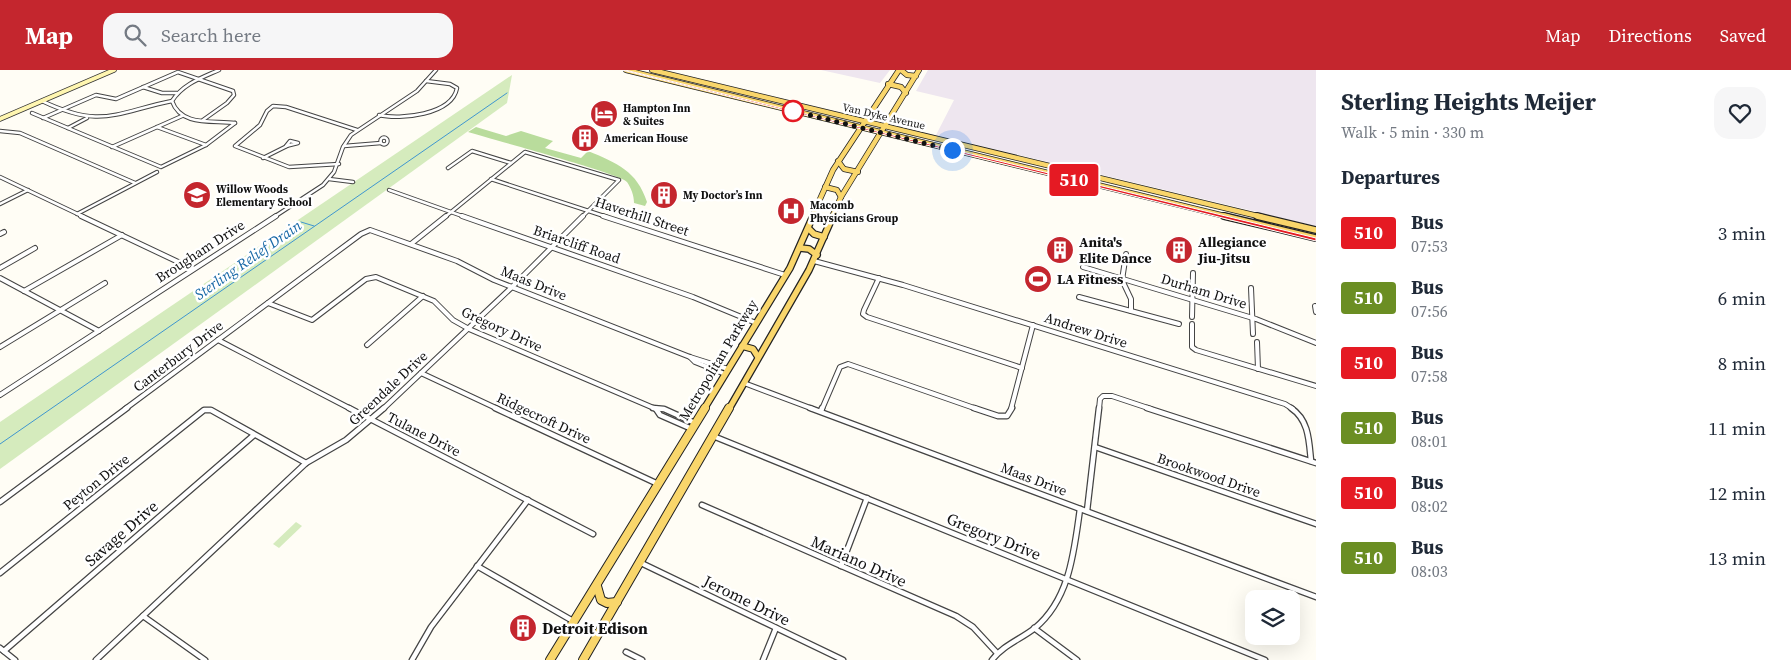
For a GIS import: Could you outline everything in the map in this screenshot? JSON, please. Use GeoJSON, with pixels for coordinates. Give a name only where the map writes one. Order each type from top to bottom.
{"type":"FeatureCollection","features":[{"type":"Feature","properties":{"kind":"main road"},"geometry":{"type":"LineString","coordinates":[[0,119],[114,70]]}},
{"type":"Feature","properties":{"kind":"main road","name":"Van Dyke Avenue"},"geometry":{"type":"LineString","coordinates":[[626,70],[1316,238]]}},
{"type":"Feature","properties":{"kind":"main road","name":"Van Dyke Avenue"},"geometry":{"type":"LineString","coordinates":[[652,70],[1316,230]]}},
{"type":"Feature","properties":{"kind":"main road"},"geometry":{"type":"LineString","coordinates":[[900,70],[907,75],[916,76]]}},
{"type":"Feature","properties":{"kind":"main road","name":"Metropolitan Parkway"},"geometry":{"type":"LineString","coordinates":[[550,660],[785,275],[800,248],[825,187],[838,161],[888,84],[900,70]]}},
{"type":"Feature","properties":{"kind":"main road"},"geometry":{"type":"LineString","coordinates":[[583,660],[814,261],[842,197],[919,70]]}},
{"type":"Feature","properties":{"kind":"main road"},"geometry":{"type":"LineString","coordinates":[[674,82],[679,79],[688,79]]}},
{"type":"Feature","properties":{"kind":"main road"},"geometry":{"type":"LineString","coordinates":[[888,84],[901,87],[906,93]]}},
{"type":"Feature","properties":{"kind":"main road"},"geometry":{"type":"LineString","coordinates":[[729,96],[739,95],[742,92]]}},
{"type":"Feature","properties":{"kind":"main road"},"geometry":{"type":"LineString","coordinates":[[758,103],[760,99],[773,99]]}},
{"type":"Feature","properties":{"kind":"main road"},"geometry":{"type":"LineString","coordinates":[[969,154],[979,153],[980,149]]}},
{"type":"Feature","properties":{"kind":"main road"},"geometry":{"type":"LineString","coordinates":[[838,161],[844,169],[858,172]]}},
{"type":"Feature","properties":{"kind":"main road"},"geometry":{"type":"LineString","coordinates":[[1056,175],[1057,170],[1068,170]]}},
{"type":"Feature","properties":{"kind":"main road"},"geometry":{"type":"LineString","coordinates":[[825,187],[837,190],[842,197]]}},
{"type":"Feature","properties":{"kind":"main road"},"geometry":{"type":"LineString","coordinates":[[1181,206],[1190,204],[1191,200]]}},
{"type":"Feature","properties":{"kind":"main road"},"geometry":{"type":"LineString","coordinates":[[1223,216],[1222,211],[1232,209]]}},
{"type":"Feature","properties":{"kind":"main road"},"geometry":{"type":"LineString","coordinates":[[808,229],[814,234],[824,237]]}},
{"type":"Feature","properties":{"kind":"main road"},"geometry":{"type":"LineString","coordinates":[[800,248],[809,249],[817,255]]}},
{"type":"Feature","properties":{"kind":"main road"},"geometry":{"type":"LineString","coordinates":[[742,346],[753,349],[758,358]]}},
{"type":"Feature","properties":{"kind":"main road"},"geometry":{"type":"LineString","coordinates":[[596,584],[601,600],[607,603],[617,602]]}},
{"type":"Feature","properties":{"kind":"street"},"geometry":{"type":"LineString","coordinates":[[42,101],[87,118],[118,117],[149,106],[172,101],[177,93],[199,79],[220,70]]}},
{"type":"Feature","properties":{"kind":"street","name":"Brougham Drive"},"geometry":{"type":"LineString","coordinates":[[0,395],[330,179],[339,164],[348,137],[418,91],[436,70]]}},
{"type":"Feature","properties":{"kind":"street"},"geometry":{"type":"LineString","coordinates":[[43,118],[95,95],[115,100],[177,72],[231,89],[234,96],[227,104],[203,120]]}},
{"type":"Feature","properties":{"kind":"street"},"geometry":{"type":"LineString","coordinates":[[380,115],[397,119],[426,113],[456,93],[456,87],[451,84],[426,81]]}},
{"type":"Feature","properties":{"kind":"street"},"geometry":{"type":"LineString","coordinates":[[143,87],[162,93],[177,93]]}},
{"type":"Feature","properties":{"kind":"street"},"geometry":{"type":"LineString","coordinates":[[32,113],[164,167],[206,145],[235,123],[182,116],[174,108],[172,101]]}},
{"type":"Feature","properties":{"kind":"street"},"geometry":{"type":"LineString","coordinates":[[339,164],[289,167],[236,148],[235,146],[260,125],[266,112],[276,106],[286,107],[357,130]]}},
{"type":"Feature","properties":{"kind":"street"},"geometry":{"type":"LineString","coordinates":[[112,147],[182,116]]}},
{"type":"Feature","properties":{"kind":"street"},"geometry":{"type":"LineString","coordinates":[[68,128],[87,118]]}},
{"type":"Feature","properties":{"kind":"street"},"geometry":{"type":"LineString","coordinates":[[157,127],[206,145]]}},
{"type":"Feature","properties":{"kind":"street"},"geometry":{"type":"LineString","coordinates":[[0,131],[20,133],[135,183]]}},
{"type":"Feature","properties":{"kind":"street"},"geometry":{"type":"LineString","coordinates":[[344,146],[380,142]]}},
{"type":"Feature","properties":{"kind":"street"},"geometry":{"type":"LineString","coordinates":[[263,158],[285,146]]}},
{"type":"Feature","properties":{"kind":"street"},"geometry":{"type":"LineString","coordinates":[[448,168],[472,151],[511,163]]}},
{"type":"Feature","properties":{"kind":"street","name":"Greendale Drive"},"geometry":{"type":"LineString","coordinates":[[96,660],[306,463],[350,438],[372,420],[512,287],[619,180],[526,152],[511,163]]}},
{"type":"Feature","properties":{"kind":"street"},"geometry":{"type":"LineString","coordinates":[[411,244],[511,163]]}},
{"type":"Feature","properties":{"kind":"street"},"geometry":{"type":"LineString","coordinates":[[77,214],[157,172]]}},
{"type":"Feature","properties":{"kind":"street"},"geometry":{"type":"LineString","coordinates":[[0,176],[193,269]]}},
{"type":"Feature","properties":{"kind":"street"},"geometry":{"type":"LineString","coordinates":[[330,179],[353,182]]}},
{"type":"Feature","properties":{"kind":"street","name":"Haverhill Street"},"geometry":{"type":"LineString","coordinates":[[491,179],[785,275]]}},
{"type":"Feature","properties":{"kind":"street"},"geometry":{"type":"LineString","coordinates":[[0,204],[28,190]]}},
{"type":"Feature","properties":{"kind":"street","name":"Briarcliff Road"},"geometry":{"type":"LineString","coordinates":[[389,190],[693,297],[725,312],[756,323]]}},
{"type":"Feature","properties":{"kind":"street","name":"Maas Drive"},"geometry":{"type":"LineString","coordinates":[[370,230],[465,264],[512,287],[690,357],[695,362],[726,372]]}},
{"type":"Feature","properties":{"kind":"street","name":"Canterbury Drive"},"geometry":{"type":"LineString","coordinates":[[0,502],[361,234],[370,230]]}},
{"type":"Feature","properties":{"kind":"street"},"geometry":{"type":"LineString","coordinates":[[24,291],[122,235]]}},
{"type":"Feature","properties":{"kind":"street"},"geometry":{"type":"LineString","coordinates":[[0,268],[35,248]]}},
{"type":"Feature","properties":{"kind":"street"},"geometry":{"type":"LineString","coordinates":[[1126,254],[1122,278],[1131,299],[1131,311]]}},
{"type":"Feature","properties":{"kind":"street","name":"Andrew Drive"},"geometry":{"type":"LineString","coordinates":[[814,261],[879,278],[1289,405],[1302,415],[1306,421],[1311,461]]}},
{"type":"Feature","properties":{"kind":"street","name":"Durham Drive"},"geometry":{"type":"LineString","coordinates":[[1083,267],[1192,302],[1253,318],[1316,343]]}},
{"type":"Feature","properties":{"kind":"street"},"geometry":{"type":"LineString","coordinates":[[1192,317],[1193,272]]}},
{"type":"Feature","properties":{"kind":"street","name":"Gregory Drive"},"geometry":{"type":"LineString","coordinates":[[268,303],[302,318],[312,320],[366,279],[374,277],[438,303],[453,320],[468,329],[656,409],[660,415],[694,426]]}},
{"type":"Feature","properties":{"kind":"street"},"geometry":{"type":"LineString","coordinates":[[0,278],[99,330]]}},
{"type":"Feature","properties":{"kind":"street"},"geometry":{"type":"LineString","coordinates":[[879,278],[864,310],[863,314],[867,317],[1022,368]]}},
{"type":"Feature","properties":{"kind":"street"},"geometry":{"type":"LineString","coordinates":[[0,347],[104,283]]}},
{"type":"Feature","properties":{"kind":"street"},"geometry":{"type":"LineString","coordinates":[[1251,288],[1254,334]]}},
{"type":"Feature","properties":{"kind":"street"},"geometry":{"type":"LineString","coordinates":[[367,344],[423,296]]}},
{"type":"Feature","properties":{"kind":"street"},"geometry":{"type":"LineString","coordinates":[[1079,297],[1179,324]]}},
{"type":"Feature","properties":{"kind":"street"},"geometry":{"type":"LineString","coordinates":[[1315,306],[1316,312]]}},
{"type":"Feature","properties":{"kind":"street"},"geometry":{"type":"LineString","coordinates":[[1192,324],[1193,349],[1316,386]]}},
{"type":"Feature","properties":{"kind":"street"},"geometry":{"type":"LineString","coordinates":[[821,411],[840,367],[844,364],[856,366],[998,416],[1007,416],[1033,325]]}},
{"type":"Feature","properties":{"kind":"street","name":"Tulane Drive"},"geometry":{"type":"LineString","coordinates":[[218,340],[593,534]]}},
{"type":"Feature","properties":{"kind":"street"},"geometry":{"type":"LineString","coordinates":[[1257,342],[1258,369]]}},
{"type":"Feature","properties":{"kind":"street","name":"Ridgecroft Drive"},"geometry":{"type":"LineString","coordinates":[[422,373],[658,484]]}},
{"type":"Feature","properties":{"kind":"street","name":"Maas Drive"},"geometry":{"type":"LineString","coordinates":[[744,383],[1316,597]]}},
{"type":"Feature","properties":{"kind":"street"},"geometry":{"type":"LineString","coordinates":[[1087,511],[1096,447],[1100,399],[1103,396],[1112,396],[1316,463]]}},
{"type":"Feature","properties":{"kind":"street","name":"Peyton Drive"},"geometry":{"type":"LineString","coordinates":[[0,573],[207,409],[254,435]]}},
{"type":"Feature","properties":{"kind":"street"},"geometry":{"type":"LineString","coordinates":[[254,435],[306,463]]}},
{"type":"Feature","properties":{"kind":"street","name":"Savage Drive"},"geometry":{"type":"LineString","coordinates":[[2,649],[254,435]]}},
{"type":"Feature","properties":{"kind":"street","name":"Gregory Drive"},"geometry":{"type":"LineString","coordinates":[[713,436],[1265,660]]}},
{"type":"Feature","properties":{"kind":"street","name":"Brookwood Drive"},"geometry":{"type":"LineString","coordinates":[[1096,447],[1316,524]]}},
{"type":"Feature","properties":{"kind":"street"},"geometry":{"type":"LineString","coordinates":[[841,566],[867,498]]}},
{"type":"Feature","properties":{"kind":"street"},"geometry":{"type":"LineString","coordinates":[[412,660],[431,626],[528,500]]}},
{"type":"Feature","properties":{"kind":"street","name":"Mariano Drive"},"geometry":{"type":"LineString","coordinates":[[702,505],[956,616],[973,627],[997,653]]}},
{"type":"Feature","properties":{"kind":"street"},"geometry":{"type":"LineString","coordinates":[[992,660],[997,653],[1034,628],[1052,609],[1066,579],[1074,552],[1080,509]]}},
{"type":"Feature","properties":{"kind":"street","name":"Jerome Drive"},"geometry":{"type":"LineString","coordinates":[[639,562],[843,660]]}},
{"type":"Feature","properties":{"kind":"street"},"geometry":{"type":"LineString","coordinates":[[477,566],[574,621]]}},
{"type":"Feature","properties":{"kind":"street"},"geometry":{"type":"LineString","coordinates":[[143,616],[204,660]]}},
{"type":"Feature","properties":{"kind":"street"},"geometry":{"type":"LineString","coordinates":[[763,660],[776,628]]}},
{"type":"Feature","properties":{"kind":"street"},"geometry":{"type":"LineString","coordinates":[[1034,628],[1077,660]]}},
{"type":"Feature","properties":{"kind":"street"},"geometry":{"type":"LineString","coordinates":[[2,649],[15,660]]}},
{"type":"Feature","properties":{"kind":"street"},"geometry":{"type":"LineString","coordinates":[[626,652],[642,660]]}},
{"type":"Feature","properties":{"kind":"shaded area"},"geometry":{"type":"Polygon","coordinates":[[[821,70],[890,70],[880,83],[821,70]]]}},
{"type":"Feature","properties":{"kind":"shaded area"},"geometry":{"type":"Polygon","coordinates":[[[928,70],[1316,70],[1316,226],[936,135],[954,100],[916,91],[928,70]]]}},
{"type":"Feature","properties":{"kind":"green space","name":"Sterling Relief Drain"},"geometry":{"type":"Polygon","coordinates":[[[512,75],[507,103],[0,469],[0,422],[512,75]]]}},
{"type":"Feature","properties":{"kind":"green space"},"geometry":{"type":"Polygon","coordinates":[[[476,127],[506,136],[521,131],[553,141],[545,148],[581,158],[588,151],[598,155],[617,164],[632,175],[643,191],[647,202],[645,206],[634,203],[631,189],[627,182],[620,178],[580,164],[468,132],[476,127]]]}},
{"type":"Feature","properties":{"kind":"green space"},"geometry":{"type":"Polygon","coordinates":[[[296,522],[302,526],[279,548],[273,544],[296,522]]]}},
{"type":"Feature","properties":{"kind":"waterway","name":"Sterling Relief Drain"},"geometry":{"type":"LineString","coordinates":[[0,444],[507,93]]}},
{"type":"Feature","properties":{"kind":"waterway"},"geometry":{"type":"LineString","coordinates":[[301,222],[314,226]]}},
{"type":"Feature","properties":{"kind":"bus line","name":"510"},"geometry":{"type":"LineString","coordinates":[[625,70],[1316,238]]}},
{"type":"Feature","properties":{"kind":"place","name":"Hampton Inn & Suites"},"geometry":{"type":"Point","coordinates":[604,114]}},
{"type":"Feature","properties":{"kind":"place","name":"American House"},"geometry":{"type":"Point","coordinates":[585,138]}},
{"type":"Feature","properties":{"kind":"place","name":"Willow Woods Elementary School"},"geometry":{"type":"Point","coordinates":[197,195]}},
{"type":"Feature","properties":{"kind":"place","name":"My Doctor’s Inn"},"geometry":{"type":"Point","coordinates":[664,195]}},
{"type":"Feature","properties":{"kind":"place","name":"Macomb Physicians Group"},"geometry":{"type":"Point","coordinates":[791,211]}},
{"type":"Feature","properties":{"kind":"place","name":"Anita's Elite Dance"},"geometry":{"type":"Point","coordinates":[1060,250]}},
{"type":"Feature","properties":{"kind":"place","name":"Allegiance Jiu-Jitsu"},"geometry":{"type":"Point","coordinates":[1179,250]}},
{"type":"Feature","properties":{"kind":"place","name":"LA Fitness"},"geometry":{"type":"Point","coordinates":[1038,279]}},
{"type":"Feature","properties":{"kind":"place","name":"Detroit Edison"},"geometry":{"type":"Point","coordinates":[523,628]}},
{"type":"Feature","properties":{"kind":"route"},"geometry":{"type":"LineString","coordinates":[[793,111],[952,150]]}}]}
